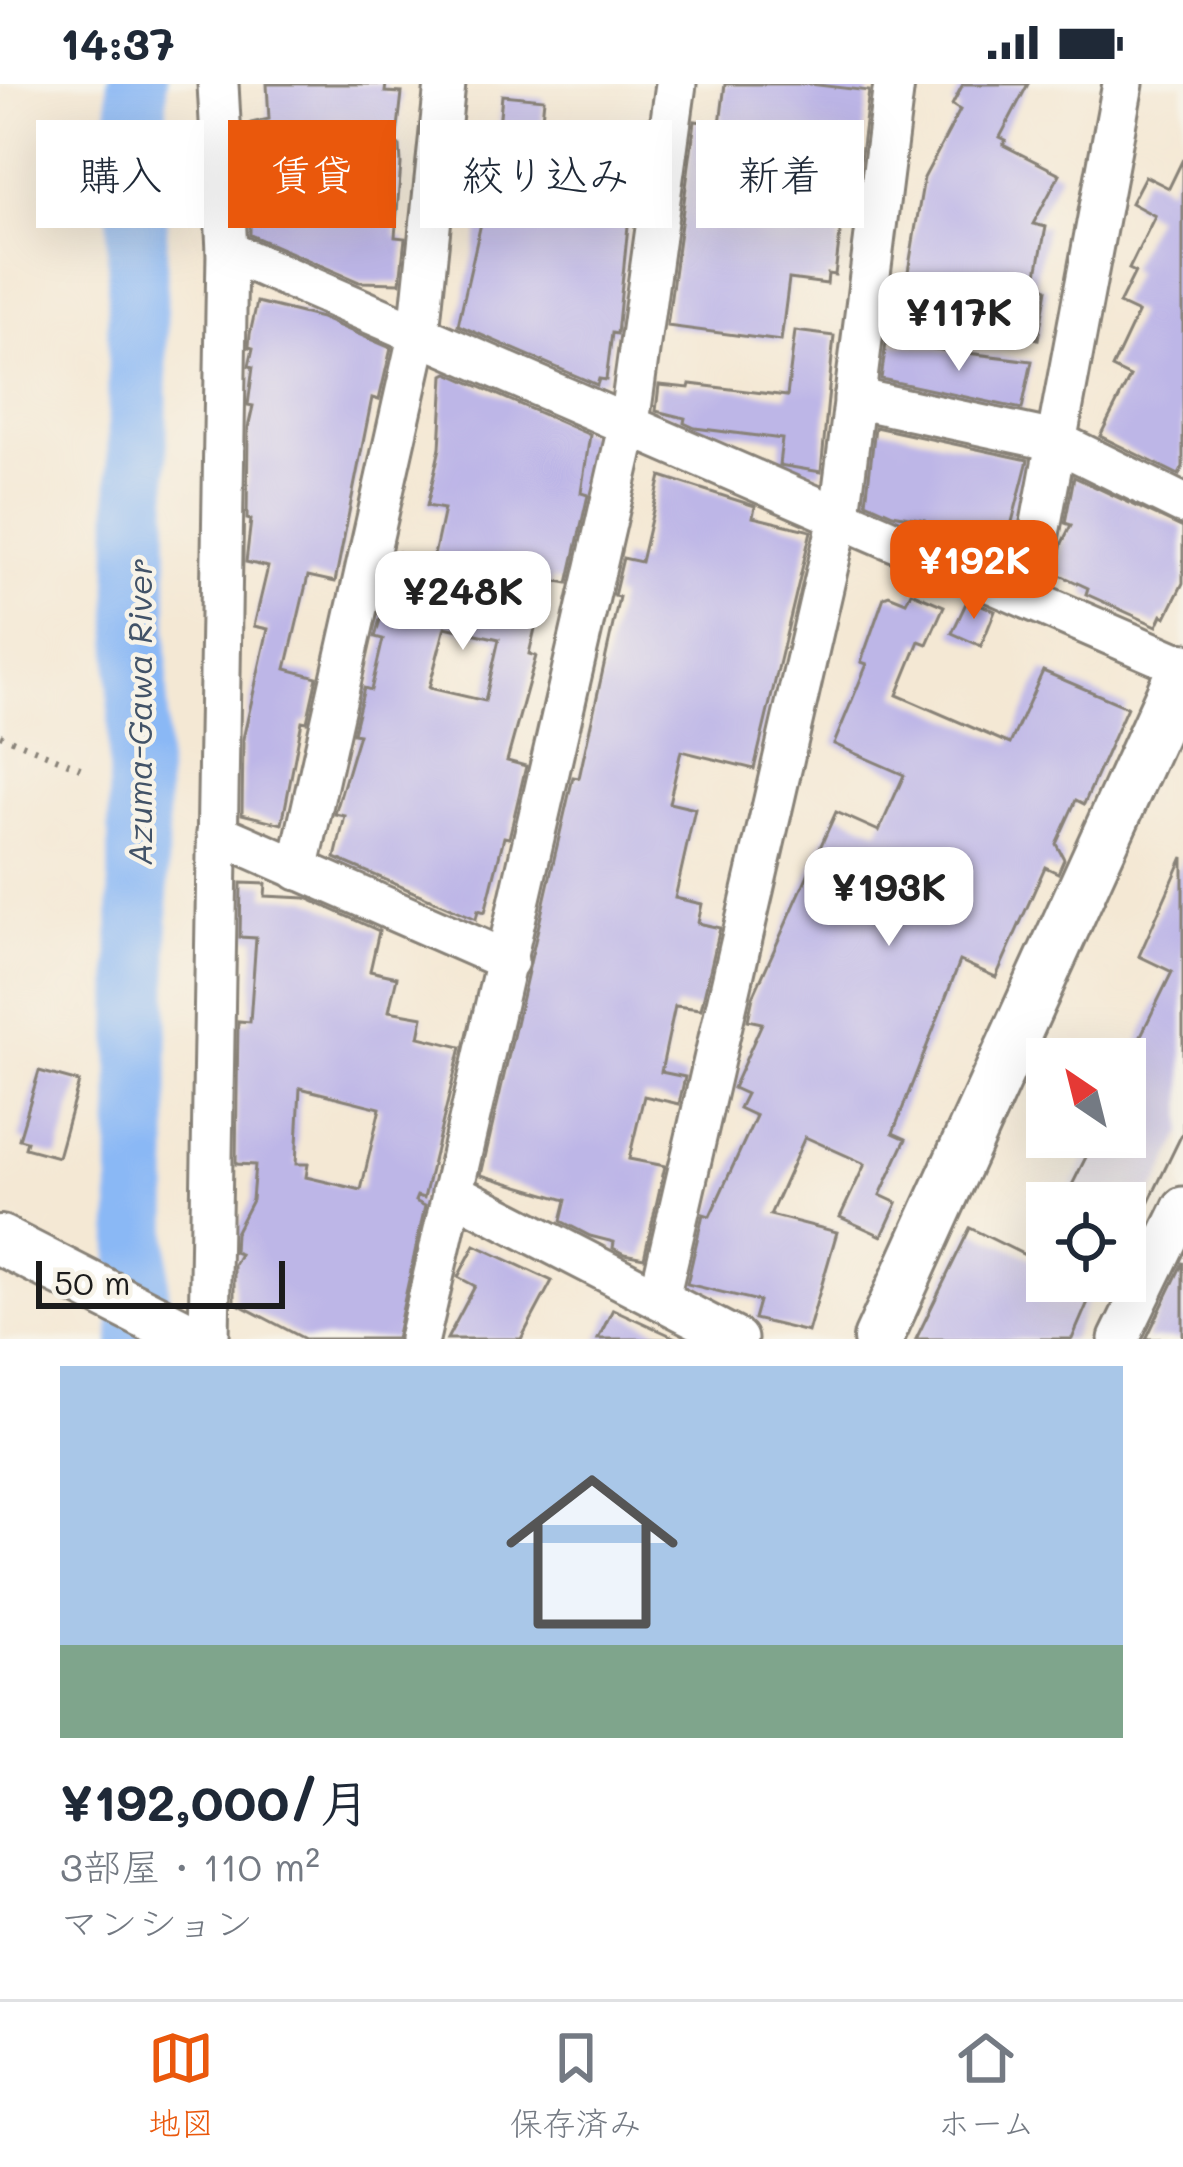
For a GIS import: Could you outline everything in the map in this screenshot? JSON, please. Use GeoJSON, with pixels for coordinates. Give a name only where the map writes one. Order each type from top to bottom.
{"type":"FeatureCollection","features":[{"type":"Feature","properties":{"kind":"street"},"geometry":{"type":"LineString","coordinates":[[0,1240],[196,1337],[217,833],[227,251],[218,84]]}},
{"type":"Feature","properties":{"kind":"street"},"geometry":{"type":"LineString","coordinates":[[298,870],[419,332],[445,84]]}},
{"type":"Feature","properties":{"kind":"street"},"geometry":{"type":"LineString","coordinates":[[419,1339],[628,423],[676,84]]}},
{"type":"Feature","properties":{"kind":"street"},"geometry":{"type":"LineString","coordinates":[[659,1298],[840,514],[894,84]]}},
{"type":"Feature","properties":{"kind":"street"},"geometry":{"type":"LineString","coordinates":[[1027,598],[1123,84]]}},
{"type":"Feature","properties":{"kind":"street"},"geometry":{"type":"LineString","coordinates":[[227,251],[1183,666],[878,1339]]}},
{"type":"Feature","properties":{"kind":"street"},"geometry":{"type":"LineString","coordinates":[[854,398],[1055,441],[1183,504]]}},
{"type":"Feature","properties":{"kind":"street"},"geometry":{"type":"LineString","coordinates":[[217,833],[508,961]]}},
{"type":"Feature","properties":{"kind":"street"},"geometry":{"type":"LineString","coordinates":[[452,1192],[737,1339]]}},
{"type":"Feature","properties":{"kind":"street"},"geometry":{"type":"LineString","coordinates":[[1119,1339],[1183,1207]]}},
{"type":"Feature","properties":{"kind":"path"},"geometry":{"type":"LineString","coordinates":[[0,735],[85,770]]}},
{"type":"Feature","properties":{"kind":"building"},"geometry":{"type":"Polygon","coordinates":[[[267,84],[386,84],[385,92],[402,93],[396,145],[396,120],[264,120],[269,119],[267,84]]]}},
{"type":"Feature","properties":{"kind":"building"},"geometry":{"type":"Polygon","coordinates":[[[725,84],[810,84],[869,91],[864,130],[864,120],[720,120],[725,84]]]}},
{"type":"Feature","properties":{"kind":"building"},"geometry":{"type":"Polygon","coordinates":[[[963,84],[1028,84],[1000,137],[1006,140],[1003,145],[1060,174],[1033,224],[1046,227],[1035,284],[1047,289],[1038,339],[903,301],[924,178],[960,110],[952,105],[963,84]]]}},
{"type":"Feature","properties":{"kind":"building"},"geometry":{"type":"Polygon","coordinates":[[[502,95],[544,99],[542,120],[500,120],[502,95]]]}},
{"type":"Feature","properties":{"kind":"building"},"geometry":{"type":"Polygon","coordinates":[[[695,121],[696,228],[841,228],[835,275],[828,274],[827,284],[789,279],[781,341],[667,326],[695,121]]]}},
{"type":"Feature","properties":{"kind":"building"},"geometry":{"type":"Polygon","coordinates":[[[396,145],[400,146],[396,225],[396,145]]]}},
{"type":"Feature","properties":{"kind":"building"},"geometry":{"type":"Polygon","coordinates":[[[1183,159],[1183,467],[1179,475],[1100,436],[1130,377],[1112,368],[1138,313],[1119,304],[1135,272],[1129,269],[1155,216],[1131,203],[1145,176],[1169,188],[1183,159]]]}},
{"type":"Feature","properties":{"kind":"building"},"geometry":{"type":"Polygon","coordinates":[[[250,228],[396,228],[395,237],[405,238],[400,283],[359,282],[250,235],[250,228]]]}},
{"type":"Feature","properties":{"kind":"building"},"geometry":{"type":"Polygon","coordinates":[[[480,228],[628,228],[617,334],[612,333],[606,380],[599,379],[597,385],[458,325],[480,228]]]}},
{"type":"Feature","properties":{"kind":"building"},"geometry":{"type":"Polygon","coordinates":[[[257,302],[321,318],[391,348],[379,400],[372,398],[335,582],[308,576],[286,669],[317,677],[307,722],[302,721],[282,824],[242,814],[243,739],[268,629],[254,626],[268,567],[246,562],[251,520],[247,519],[248,428],[253,406],[248,405],[253,367],[249,366],[253,348],[249,347],[257,302]]]}},
{"type":"Feature","properties":{"kind":"building"},"geometry":{"type":"Polygon","coordinates":[[[795,331],[834,336],[821,472],[779,465],[782,439],[695,428],[684,423],[685,418],[656,411],[659,385],[689,388],[690,384],[787,396],[795,331]]]}},
{"type":"Feature","properties":{"kind":"building"},"geometry":{"type":"Polygon","coordinates":[[[886,343],[1032,361],[1022,409],[881,379],[886,343]]]}},
{"type":"Feature","properties":{"kind":"building"},"geometry":{"type":"Polygon","coordinates":[[[444,375],[590,435],[581,493],[588,495],[568,583],[551,580],[545,604],[541,603],[529,654],[536,656],[507,761],[526,766],[485,912],[478,910],[476,919],[335,858],[345,816],[335,814],[359,734],[353,733],[364,688],[371,690],[383,639],[375,637],[399,552],[433,560],[444,509],[427,506],[440,448],[444,375]],[[445,627],[429,688],[485,701],[499,639],[445,627]]]}},
{"type":"Feature","properties":{"kind":"building"},"geometry":{"type":"Polygon","coordinates":[[[875,427],[1028,460],[1003,557],[974,549],[976,537],[922,526],[924,520],[866,502],[875,427]]]}},
{"type":"Feature","properties":{"kind":"building"},"geometry":{"type":"Polygon","coordinates":[[[661,476],[755,506],[753,517],[811,531],[754,769],[681,751],[669,803],[695,809],[675,898],[702,904],[698,923],[720,928],[701,1009],[675,1006],[661,1072],[685,1077],[679,1104],[644,1096],[629,1159],[665,1166],[644,1258],[624,1254],[613,1248],[614,1242],[561,1221],[566,1200],[481,1175],[573,777],[579,778],[619,597],[614,596],[623,558],[641,562],[661,476]]]}},
{"type":"Feature","properties":{"kind":"building"},"geometry":{"type":"Polygon","coordinates":[[[1074,477],[1183,528],[1183,583],[1157,626],[1086,594],[1088,588],[1056,573],[1071,525],[1065,523],[1074,477]]]}},
{"type":"Feature","properties":{"kind":"building"},"geometry":{"type":"Polygon","coordinates":[[[911,592],[944,606],[927,644],[919,641],[897,695],[1010,744],[1043,671],[1127,707],[1084,804],[1076,800],[1056,844],[1064,859],[1058,873],[1045,867],[996,977],[960,961],[893,1133],[906,1139],[880,1195],[897,1203],[882,1236],[840,1217],[865,1164],[805,1137],[770,1215],[837,1232],[808,1332],[754,1319],[759,1301],[687,1284],[703,1214],[710,1216],[756,1116],[739,1108],[746,1094],[733,1088],[762,1023],[748,1020],[753,997],[836,812],[879,831],[904,775],[834,744],[867,664],[861,662],[884,597],[906,602],[911,592]]]}},
{"type":"Feature","properties":{"kind":"building"},"geometry":{"type":"Polygon","coordinates":[[[968,599],[995,611],[981,646],[952,633],[968,599]]]}},
{"type":"Feature","properties":{"kind":"building"},"geometry":{"type":"Polygon","coordinates":[[[1183,857],[1183,1132],[1146,1208],[1146,1182],[1074,1182],[1086,1158],[1146,1158],[1146,1038],[1140,1038],[1172,972],[1139,956],[1183,857]]]}},
{"type":"Feature","properties":{"kind":"building"},"geometry":{"type":"Polygon","coordinates":[[[241,883],[266,884],[265,896],[306,898],[379,931],[370,971],[397,977],[389,1011],[423,1017],[419,1037],[461,1047],[424,1198],[417,1196],[415,1201],[425,1206],[396,1339],[305,1339],[234,1302],[234,1265],[240,1254],[234,1252],[235,1233],[252,1200],[255,1165],[236,1164],[238,1021],[250,1022],[256,938],[240,937],[241,883]],[[300,1088],[296,1164],[308,1164],[306,1177],[361,1190],[380,1108],[300,1088]]]}},
{"type":"Feature","properties":{"kind":"building"},"geometry":{"type":"Polygon","coordinates":[[[39,1071],[79,1082],[58,1157],[25,1148],[27,1141],[19,1139],[39,1071]]]}},
{"type":"Feature","properties":{"kind":"building"},"geometry":{"type":"Polygon","coordinates":[[[970,1228],[1026,1256],[1026,1302],[1088,1302],[1072,1339],[916,1339],[970,1228]]]}},
{"type":"Feature","properties":{"kind":"building"},"geometry":{"type":"Polygon","coordinates":[[[475,1245],[552,1281],[521,1339],[447,1339],[475,1286],[458,1277],[475,1245]]]}},
{"type":"Feature","properties":{"kind":"building"},"geometry":{"type":"Polygon","coordinates":[[[1183,1262],[1183,1339],[1146,1339],[1183,1262]]]}},
{"type":"Feature","properties":{"kind":"building"},"geometry":{"type":"Polygon","coordinates":[[[613,1309],[678,1339],[598,1339],[613,1309]]]}},
{"type":"Feature","properties":{"kind":"waterway","name":"Azuma-Gawa River"},"geometry":{"type":"LineString","coordinates":[[137,84],[139,1339]]}}]}
